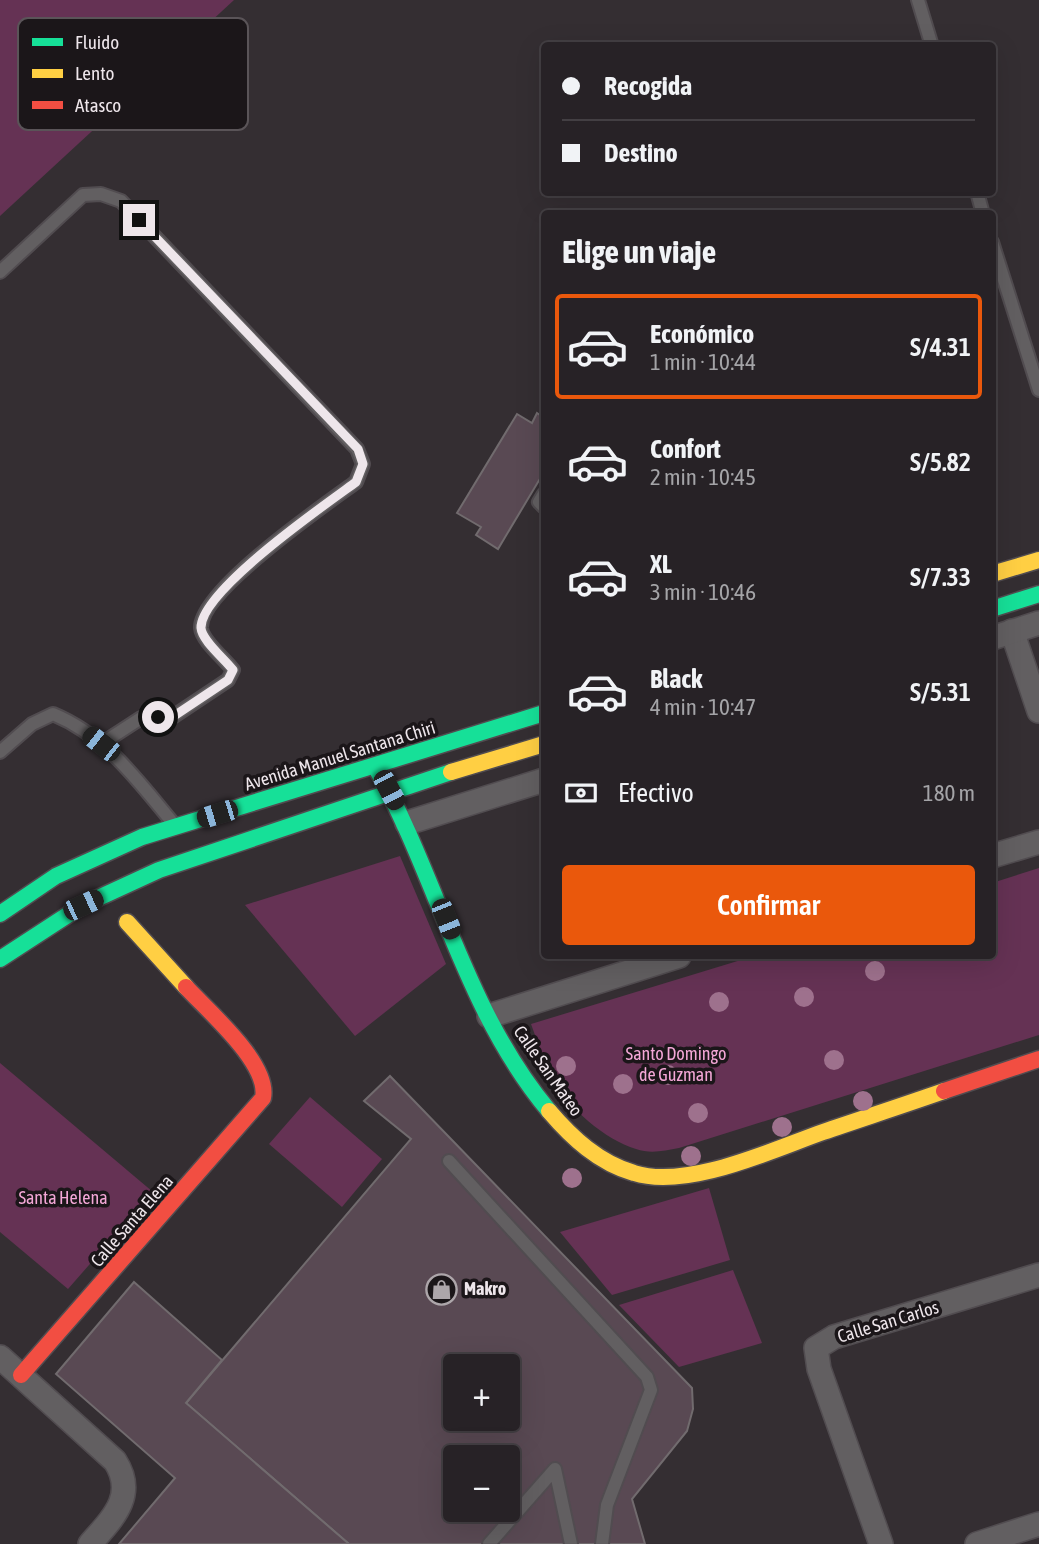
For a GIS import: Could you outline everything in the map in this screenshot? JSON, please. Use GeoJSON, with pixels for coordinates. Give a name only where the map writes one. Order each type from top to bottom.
{"type":"FeatureCollection","features":[{"type":"Feature","properties":{"kind":"street"},"geometry":{"type":"LineString","coordinates":[[996,573],[1039,560]]}},
{"type":"Feature","properties":{"kind":"street"},"geometry":{"type":"LineString","coordinates":[[996,608],[1039,594]]}},
{"type":"Feature","properties":{"kind":"street"},"geometry":{"type":"LineString","coordinates":[[1039,623],[1002,635],[1039,711]]}},
{"type":"Feature","properties":{"kind":"street","name":"Avenida Manuel Santana Chiri"},"geometry":{"type":"LineString","coordinates":[[0,914],[55,876],[142,837],[541,714]]}},
{"type":"Feature","properties":{"kind":"street"},"geometry":{"type":"LineString","coordinates":[[0,959],[83,905],[159,870],[389,790],[541,745]]}},
{"type":"Feature","properties":{"kind":"street","name":"Calle San Mateo"},"geometry":{"type":"LineString","coordinates":[[375,766],[407,823],[489,1016],[519,1068],[569,1133],[588,1151],[610,1164],[636,1174],[656,1177],[713,1168],[1039,1059]]}},
{"type":"Feature","properties":{"kind":"street"},"geometry":{"type":"LineString","coordinates":[[407,823],[541,780]]}},
{"type":"Feature","properties":{"kind":"street"},"geometry":{"type":"LineString","coordinates":[[996,855],[1039,842]]}},
{"type":"Feature","properties":{"kind":"street","name":"Calle Santa Elena"},"geometry":{"type":"LineString","coordinates":[[21,1375],[258,1107],[265,1088],[259,1068],[127,922]]}},
{"type":"Feature","properties":{"kind":"street"},"geometry":{"type":"LineString","coordinates":[[489,1016],[670,959]]}},
{"type":"Feature","properties":{"kind":"street","name":"Calle San Carlos"},"geometry":{"type":"LineString","coordinates":[[881,1544],[819,1370],[816,1348],[834,1337],[1039,1275]]}},
{"type":"Feature","properties":{"kind":"street"},"geometry":{"type":"LineString","coordinates":[[0,1357],[115,1461],[122,1472],[123,1497],[113,1518],[90,1544]]}},
{"type":"Feature","properties":{"kind":"street"},"geometry":{"type":"LineString","coordinates":[[977,1544],[1039,1524]]}},
{"type":"Feature","properties":{"kind":"lane"},"geometry":{"type":"LineString","coordinates":[[918,0],[931,42]]}},
{"type":"Feature","properties":{"kind":"lane"},"geometry":{"type":"LineString","coordinates":[[0,272],[83,195],[101,194],[121,201],[358,449],[363,464],[356,482],[262,551],[210,607],[201,623],[201,632],[233,670],[228,680],[174,716],[141,718],[101,744]]}},
{"type":"Feature","properties":{"kind":"lane"},"geometry":{"type":"LineString","coordinates":[[996,255],[1039,390]]}},
{"type":"Feature","properties":{"kind":"lane"},"geometry":{"type":"LineString","coordinates":[[0,752],[32,724],[54,715],[75,723],[122,761],[176,826]]}},
{"type":"Feature","properties":{"kind":"lane"},"geometry":{"type":"LineString","coordinates":[[449,1161],[647,1377],[651,1390],[607,1505],[603,1544]]}},
{"type":"Feature","properties":{"kind":"lane"},"geometry":{"type":"LineString","coordinates":[[489,1544],[555,1469],[571,1544]]}},
{"type":"Feature","properties":{"kind":"green space"},"geometry":{"type":"Polygon","coordinates":[[[0,0],[234,0],[214,18],[18,18],[18,130],[93,130],[0,216],[0,0]]]}},
{"type":"Feature","properties":{"kind":"green space"},"geometry":{"type":"Polygon","coordinates":[[[400,856],[446,964],[355,1036],[245,905],[400,856]]]}},
{"type":"Feature","properties":{"kind":"green space","name":"Santo Domingo de Guzman"},"geometry":{"type":"Polygon","coordinates":[[[1039,868],[1039,1035],[679,1148],[657,1151],[624,1145],[588,1121],[559,1090],[546,1067],[531,1024],[744,959],[996,959],[996,882],[1039,868]]]}},
{"type":"Feature","properties":{"kind":"green space","name":"Santa Helena"},"geometry":{"type":"Polygon","coordinates":[[[0,1063],[153,1192],[68,1289],[0,1232],[0,1063]]]}},
{"type":"Feature","properties":{"kind":"green space"},"geometry":{"type":"Polygon","coordinates":[[[310,1097],[382,1159],[342,1207],[269,1144],[310,1097]]]}},
{"type":"Feature","properties":{"kind":"green space"},"geometry":{"type":"Polygon","coordinates":[[[709,1188],[730,1260],[612,1295],[560,1232],[709,1188]]]}},
{"type":"Feature","properties":{"kind":"green space"},"geometry":{"type":"Polygon","coordinates":[[[733,1270],[762,1343],[679,1367],[619,1305],[733,1270]]]}},
{"type":"Feature","properties":{"kind":"building"},"geometry":{"type":"Polygon","coordinates":[[[537,413],[541,416],[541,477],[498,549],[476,535],[481,527],[457,513],[517,414],[532,423],[537,413]]]}},
{"type":"Feature","properties":{"kind":"building","name":"Makro"},"geometry":{"type":"Polygon","coordinates":[[[390,1076],[692,1388],[693,1409],[687,1431],[632,1499],[645,1544],[349,1544],[186,1403],[411,1139],[364,1101],[390,1076]]]}},
{"type":"Feature","properties":{"kind":"building"},"geometry":{"type":"Polygon","coordinates":[[[134,1282],[222,1360],[186,1403],[349,1544],[119,1544],[175,1478],[56,1374],[134,1282]]]}},
{"type":"Feature","properties":{"kind":"traffic: fast"},"geometry":{"type":"LineString","coordinates":[[996,608],[1039,594]]}},
{"type":"Feature","properties":{"kind":"traffic: fast"},"geometry":{"type":"LineString","coordinates":[[0,914],[56,876],[142,837],[541,714]]}},
{"type":"Feature","properties":{"kind":"traffic: fast"},"geometry":{"type":"LineString","coordinates":[[375,766],[417,853],[454,943],[495,1031],[520,1072],[549,1111]]}},
{"type":"Feature","properties":{"kind":"traffic: fast"},"geometry":{"type":"LineString","coordinates":[[0,959],[83,905],[159,870],[451,772]]}},
{"type":"Feature","properties":{"kind":"traffic: slow"},"geometry":{"type":"LineString","coordinates":[[996,573],[1039,560]]}},
{"type":"Feature","properties":{"kind":"traffic: slow"},"geometry":{"type":"LineString","coordinates":[[451,772],[541,745]]}},
{"type":"Feature","properties":{"kind":"traffic: slow"},"geometry":{"type":"LineString","coordinates":[[127,922],[186,987]]}},
{"type":"Feature","properties":{"kind":"traffic: slow"},"geometry":{"type":"LineString","coordinates":[[549,1111],[577,1140],[609,1163],[634,1173],[655,1177],[679,1176],[729,1166],[944,1091]]}},
{"type":"Feature","properties":{"kind":"traffic: jam"},"geometry":{"type":"LineString","coordinates":[[21,1375],[263,1098],[263,1084],[248,1055],[186,987]]}},
{"type":"Feature","properties":{"kind":"traffic: jam"},"geometry":{"type":"LineString","coordinates":[[944,1091],[1039,1059]]}},
{"type":"Feature","properties":{"kind":"place","name":"Makro"},"geometry":{"type":"Point","coordinates":[441,1289]}},
{"type":"Feature","properties":{"kind":"route"},"geometry":{"type":"LineString","coordinates":[[139,220],[358,449],[363,464],[356,482],[262,551],[210,607],[201,623],[201,632],[233,670],[228,680],[174,716],[158,717]]}}]}
